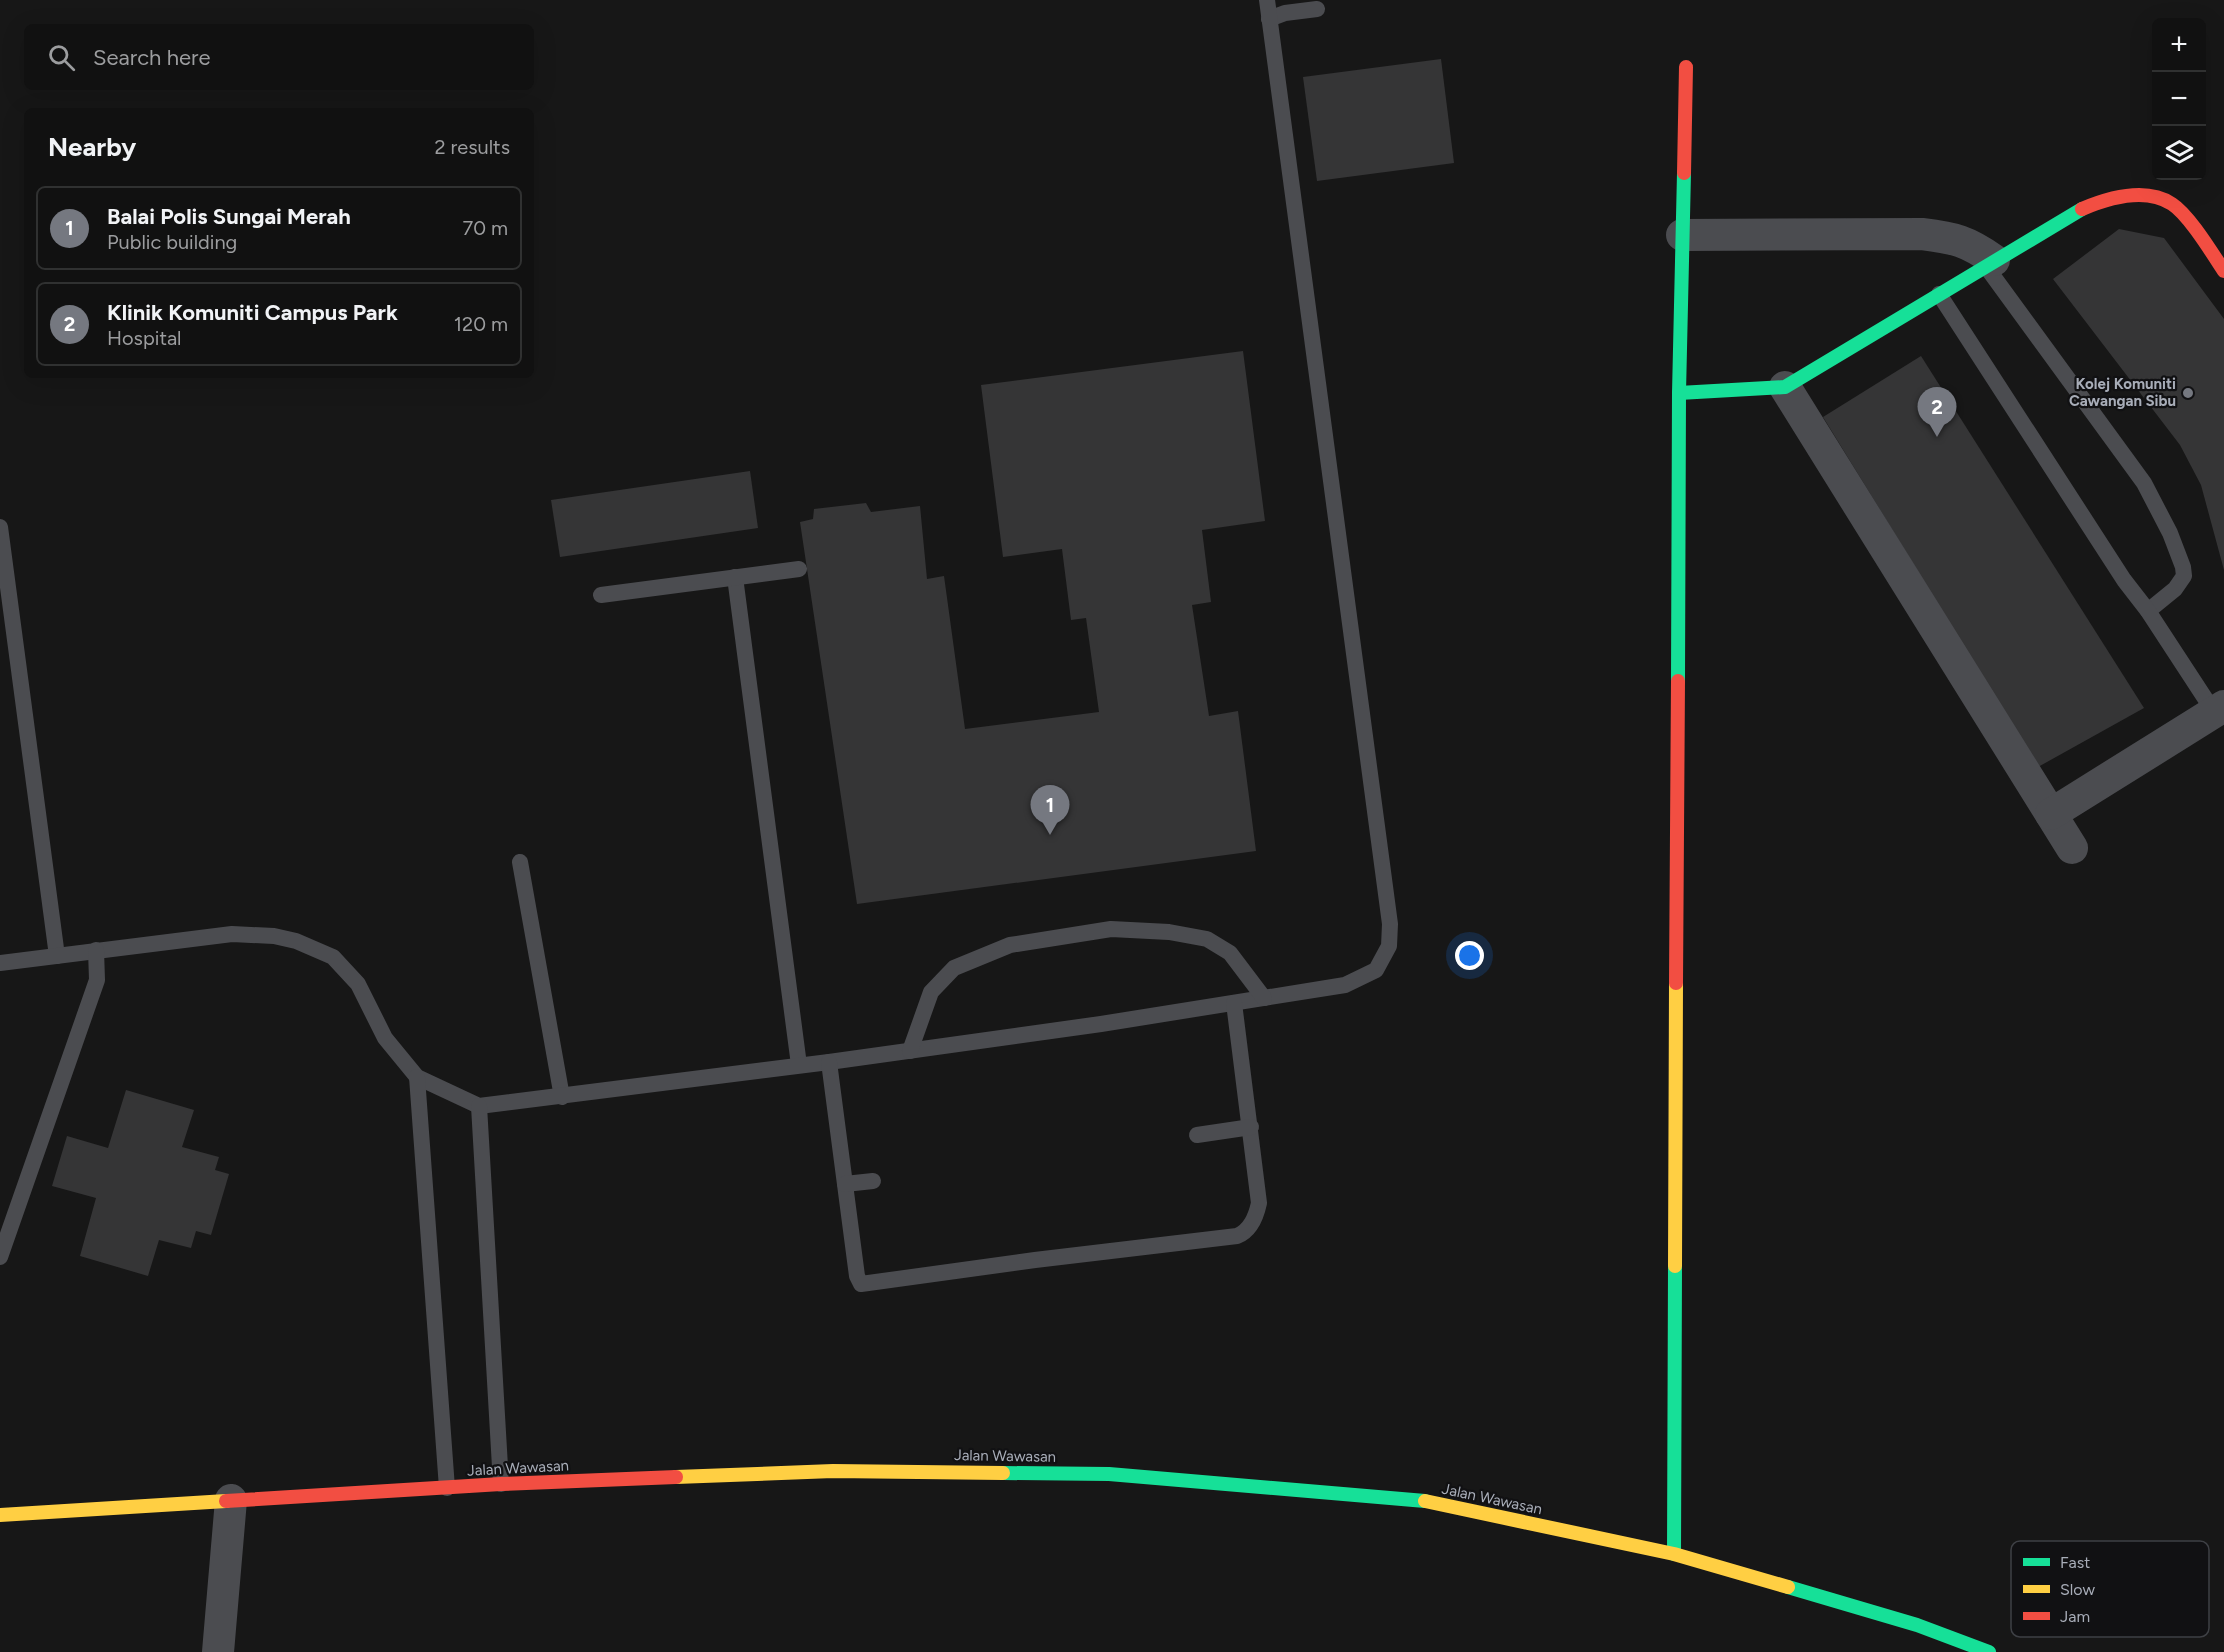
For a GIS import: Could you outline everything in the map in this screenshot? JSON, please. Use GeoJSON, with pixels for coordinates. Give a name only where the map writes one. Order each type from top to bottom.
{"type":"FeatureCollection","features":[{"type":"Feature","properties":{"kind":"street"},"geometry":{"type":"LineString","coordinates":[[1674,1554],[1679,393],[1686,67]]}},
{"type":"Feature","properties":{"kind":"street"},"geometry":{"type":"LineString","coordinates":[[1679,393],[1785,387],[1990,262],[2092,204],[2118,198],[2151,197],[2173,205],[2224,271]]}},
{"type":"Feature","properties":{"kind":"street"},"geometry":{"type":"LineString","coordinates":[[1682,235],[1922,234],[1955,238],[1974,246],[1990,262]]}},
{"type":"Feature","properties":{"kind":"street"},"geometry":{"type":"LineString","coordinates":[[1785,387],[2072,848]]}},
{"type":"Feature","properties":{"kind":"street"},"geometry":{"type":"LineString","coordinates":[[2051,814],[2219,709]]}},
{"type":"Feature","properties":{"kind":"street","name":"Jalan Wawasan"},"geometry":{"type":"LineString","coordinates":[[0,1515],[501,1484],[832,1471],[1109,1474],[1418,1500],[1674,1554],[1917,1625],[1989,1652]]}},
{"type":"Feature","properties":{"kind":"street"},"geometry":{"type":"LineString","coordinates":[[219,1652],[231,1500]]}},
{"type":"Feature","properties":{"kind":"lane"},"geometry":{"type":"LineString","coordinates":[[0,963],[232,934],[274,936],[296,941],[333,957],[358,984],[385,1038],[417,1077],[479,1106],[829,1062],[1101,1024],[1345,985],[1376,970],[1389,946],[1390,924],[1328,397],[1267,0]]}},
{"type":"Feature","properties":{"kind":"lane"},"geometry":{"type":"LineString","coordinates":[[1269,19],[1285,13],[1317,9]]}},
{"type":"Feature","properties":{"kind":"lane"},"geometry":{"type":"LineString","coordinates":[[1990,262],[2144,483],[2170,533],[2183,567],[2184,576],[2175,590],[2148,611]]}},
{"type":"Feature","properties":{"kind":"lane"},"geometry":{"type":"LineString","coordinates":[[1939,294],[2124,580],[2219,709]]}},
{"type":"Feature","properties":{"kind":"lane"},"geometry":{"type":"LineString","coordinates":[[0,527],[57,956]]}},
{"type":"Feature","properties":{"kind":"lane"},"geometry":{"type":"LineString","coordinates":[[601,595],[799,569]]}},
{"type":"Feature","properties":{"kind":"lane"},"geometry":{"type":"LineString","coordinates":[[735,577],[799,1065]]}},
{"type":"Feature","properties":{"kind":"lane"},"geometry":{"type":"LineString","coordinates":[[520,862],[562,1096]]}},
{"type":"Feature","properties":{"kind":"lane"},"geometry":{"type":"LineString","coordinates":[[910,1051],[931,992],[954,968],[1010,945],[1111,929],[1169,932],[1207,939],[1230,953],[1264,998]]}},
{"type":"Feature","properties":{"kind":"lane"},"geometry":{"type":"LineString","coordinates":[[0,1257],[98,980],[96,950]]}},
{"type":"Feature","properties":{"kind":"lane"},"geometry":{"type":"LineString","coordinates":[[829,1062],[857,1276],[863,1284],[1035,1260],[1237,1236],[1243,1234],[1253,1222],[1259,1203],[1234,1003]]}},
{"type":"Feature","properties":{"kind":"lane"},"geometry":{"type":"LineString","coordinates":[[417,1077],[447,1488]]}},
{"type":"Feature","properties":{"kind":"lane"},"geometry":{"type":"LineString","coordinates":[[479,1106],[501,1484]]}},
{"type":"Feature","properties":{"kind":"lane"},"geometry":{"type":"LineString","coordinates":[[1197,1135],[1251,1127]]}},
{"type":"Feature","properties":{"kind":"lane"},"geometry":{"type":"LineString","coordinates":[[845,1184],[873,1181]]}},
{"type":"Feature","properties":{"kind":"building"},"geometry":{"type":"Polygon","coordinates":[[[1441,59],[1454,163],[1317,181],[1303,77],[1441,59]]]}},
{"type":"Feature","properties":{"kind":"building"},"geometry":{"type":"Polygon","coordinates":[[[2119,229],[2164,238],[2224,319],[2224,570],[2201,485],[2180,445],[2053,279],[2119,229]]]}},
{"type":"Feature","properties":{"kind":"building"},"geometry":{"type":"Polygon","coordinates":[[[1243,351],[1265,521],[1202,530],[1211,602],[1192,605],[1209,716],[1238,711],[1256,851],[857,904],[800,522],[813,519],[814,509],[866,503],[871,512],[920,506],[927,579],[944,576],[965,729],[1099,712],[1086,618],[1071,620],[1062,549],[1003,557],[981,385],[1243,351]]]}},
{"type":"Feature","properties":{"kind":"building"},"geometry":{"type":"Polygon","coordinates":[[[1921,356],[2144,708],[2038,767],[1823,417],[1921,356]]]}},
{"type":"Feature","properties":{"kind":"building"},"geometry":{"type":"Polygon","coordinates":[[[750,471],[758,528],[560,557],[551,500],[750,471]]]}},
{"type":"Feature","properties":{"kind":"building"},"geometry":{"type":"Polygon","coordinates":[[[126,1090],[194,1110],[182,1147],[219,1157],[215,1170],[229,1174],[211,1235],[196,1231],[191,1248],[159,1240],[148,1276],[80,1256],[96,1198],[52,1186],[67,1136],[108,1148],[126,1090]]]}},
{"type":"Feature","properties":{"kind":"traffic: fast"},"geometry":{"type":"LineString","coordinates":[[1678,681],[1679,393],[1684,173]]}},
{"type":"Feature","properties":{"kind":"traffic: fast"},"geometry":{"type":"LineString","coordinates":[[1679,393],[1785,387],[2082,209]]}},
{"type":"Feature","properties":{"kind":"traffic: fast"},"geometry":{"type":"LineString","coordinates":[[1674,1554],[1675,1266]]}},
{"type":"Feature","properties":{"kind":"traffic: fast"},"geometry":{"type":"LineString","coordinates":[[1003,1473],[1109,1474],[1425,1501]]}},
{"type":"Feature","properties":{"kind":"traffic: fast"},"geometry":{"type":"LineString","coordinates":[[1788,1587],[1917,1625],[1989,1652]]}},
{"type":"Feature","properties":{"kind":"traffic: slow"},"geometry":{"type":"LineString","coordinates":[[1675,1266],[1676,983]]}},
{"type":"Feature","properties":{"kind":"traffic: slow"},"geometry":{"type":"LineString","coordinates":[[676,1477],[833,1471],[1003,1473]]}},
{"type":"Feature","properties":{"kind":"traffic: slow"},"geometry":{"type":"LineString","coordinates":[[0,1515],[226,1501]]}},
{"type":"Feature","properties":{"kind":"traffic: slow"},"geometry":{"type":"LineString","coordinates":[[1425,1501],[1674,1554],[1788,1587]]}},
{"type":"Feature","properties":{"kind":"traffic: jam"},"geometry":{"type":"LineString","coordinates":[[1684,173],[1686,67]]}},
{"type":"Feature","properties":{"kind":"traffic: jam"},"geometry":{"type":"LineString","coordinates":[[2082,209],[2103,201],[2127,196],[2151,196],[2162,199],[2179,209],[2186,217],[2224,271]]}},
{"type":"Feature","properties":{"kind":"traffic: jam"},"geometry":{"type":"LineString","coordinates":[[1676,983],[1678,681]]}},
{"type":"Feature","properties":{"kind":"traffic: jam"},"geometry":{"type":"LineString","coordinates":[[226,1501],[501,1484],[676,1477]]}},
{"type":"Feature","properties":{"kind":"place","name":"Kolej Komuniti Cawangan Sibu"},"geometry":{"type":"Point","coordinates":[2188,393]}},
{"type":"Feature","properties":{"kind":"place","name":"Klinik Komuniti Campus Park"},"geometry":{"type":"Point","coordinates":[1937,437]}},
{"type":"Feature","properties":{"kind":"place","name":"Balai Polis Sungai Merah"},"geometry":{"type":"Point","coordinates":[1050,835]}}]}
